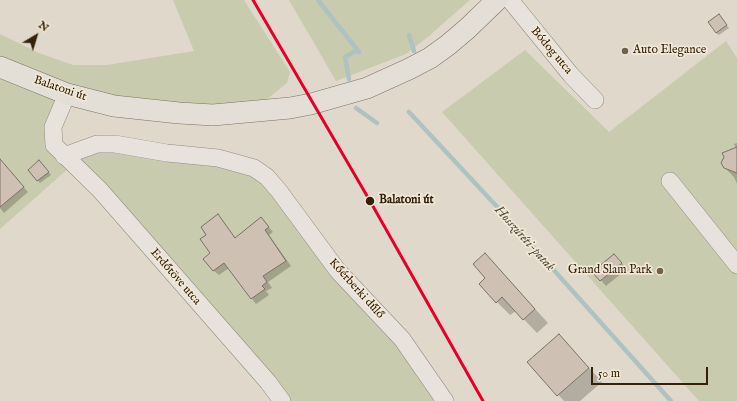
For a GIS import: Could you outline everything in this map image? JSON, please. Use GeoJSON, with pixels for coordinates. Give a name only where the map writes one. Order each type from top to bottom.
{"type":"FeatureCollection","features":[{"type":"Feature","properties":{"kind":"main road","name":"Balatoni út"},"geometry":{"type":"LineString","coordinates":[[0,67],[67,94],[114,106],[213,115],[290,108],[367,88],[391,78],[430,58],[468,28],[497,0]]}},
{"type":"Feature","properties":{"kind":"street","name":"Bódog utca"},"geometry":{"type":"LineString","coordinates":[[510,0],[571,75],[595,100]]}},
{"type":"Feature","properties":{"kind":"street","name":"Erdőtöve utca"},"geometry":{"type":"LineString","coordinates":[[67,94],[52,127],[54,145],[100,190],[268,382],[282,401]]}},
{"type":"Feature","properties":{"kind":"street","name":"Kőérberki dűlő"},"geometry":{"type":"LineString","coordinates":[[64,156],[97,144],[115,144],[167,153],[218,158],[254,168],[267,177],[338,271],[402,339],[445,401]]}},
{"type":"Feature","properties":{"kind":"street"},"geometry":{"type":"LineString","coordinates":[[670,181],[737,265]]}},
{"type":"Feature","properties":{"kind":"green space"},"geometry":{"type":"Polygon","coordinates":[[[173,0],[244,0],[290,72],[287,83],[251,112],[67,94],[54,145],[254,168],[445,401],[278,401],[70,167],[0,229],[0,34],[39,53],[73,65],[107,65],[194,51],[173,0]]]}},
{"type":"Feature","properties":{"kind":"green space"},"geometry":{"type":"Polygon","coordinates":[[[289,0],[470,0],[406,54],[336,81],[289,0]]]}},
{"type":"Feature","properties":{"kind":"green space","name":"Grand Slam Park"},"geometry":{"type":"Polygon","coordinates":[[[726,41],[737,58],[737,401],[699,401],[442,112],[525,50],[609,132],[726,41]]]}},
{"type":"Feature","properties":{"kind":"building"},"geometry":{"type":"Polygon","coordinates":[[[719,14],[727,25],[716,33],[708,22],[719,14]]]}},
{"type":"Feature","properties":{"kind":"building"},"geometry":{"type":"Polygon","coordinates":[[[737,147],[737,173],[724,168],[721,163],[724,157],[722,153],[737,147]]]}},
{"type":"Feature","properties":{"kind":"building"},"geometry":{"type":"Polygon","coordinates":[[[0,159],[24,187],[0,207],[0,159]]]}},
{"type":"Feature","properties":{"kind":"building"},"geometry":{"type":"Polygon","coordinates":[[[39,160],[49,172],[37,181],[28,170],[39,160]]]}},
{"type":"Feature","properties":{"kind":"building"},"geometry":{"type":"Polygon","coordinates":[[[218,214],[235,238],[261,217],[269,227],[265,230],[286,261],[263,276],[267,282],[262,286],[265,289],[251,299],[224,263],[213,271],[203,259],[210,253],[200,239],[206,235],[201,227],[218,214]]]}},
{"type":"Feature","properties":{"kind":"building"},"geometry":{"type":"Polygon","coordinates":[[[485,253],[535,309],[523,320],[502,297],[496,303],[479,284],[485,278],[473,264],[485,253]]]}},
{"type":"Feature","properties":{"kind":"building"},"geometry":{"type":"Polygon","coordinates":[[[614,254],[622,263],[600,281],[592,272],[614,254]]]}},
{"type":"Feature","properties":{"kind":"building"},"geometry":{"type":"Polygon","coordinates":[[[559,334],[589,368],[557,396],[527,362],[559,334]]]}},
{"type":"Feature","properties":{"kind":"waterway","name":"Hosszúréti-patak"},"geometry":{"type":"LineString","coordinates":[[318,0],[359,52]]}},
{"type":"Feature","properties":{"kind":"waterway"},"geometry":{"type":"LineString","coordinates":[[409,35],[414,51]]}},
{"type":"Feature","properties":{"kind":"waterway"},"geometry":{"type":"LineString","coordinates":[[349,79],[345,57],[357,50]]}},
{"type":"Feature","properties":{"kind":"waterway"},"geometry":{"type":"LineString","coordinates":[[356,108],[377,123]]}},
{"type":"Feature","properties":{"kind":"waterway","name":"Hosszúréti-patak"},"geometry":{"type":"LineString","coordinates":[[409,112],[501,211],[671,401]]}},
{"type":"Feature","properties":{"kind":"transit line"},"geometry":{"type":"LineString","coordinates":[[253,0],[370,201],[483,401]]}},
{"type":"Feature","properties":{"kind":"place","name":"Auto Elegance"},"geometry":{"type":"Point","coordinates":[625,51]}},
{"type":"Feature","properties":{"kind":"place","name":"Balatoni út"},"geometry":{"type":"Point","coordinates":[370,201]}},
{"type":"Feature","properties":{"kind":"place","name":"Grand Slam Park"},"geometry":{"type":"Point","coordinates":[660,271]}}]}
